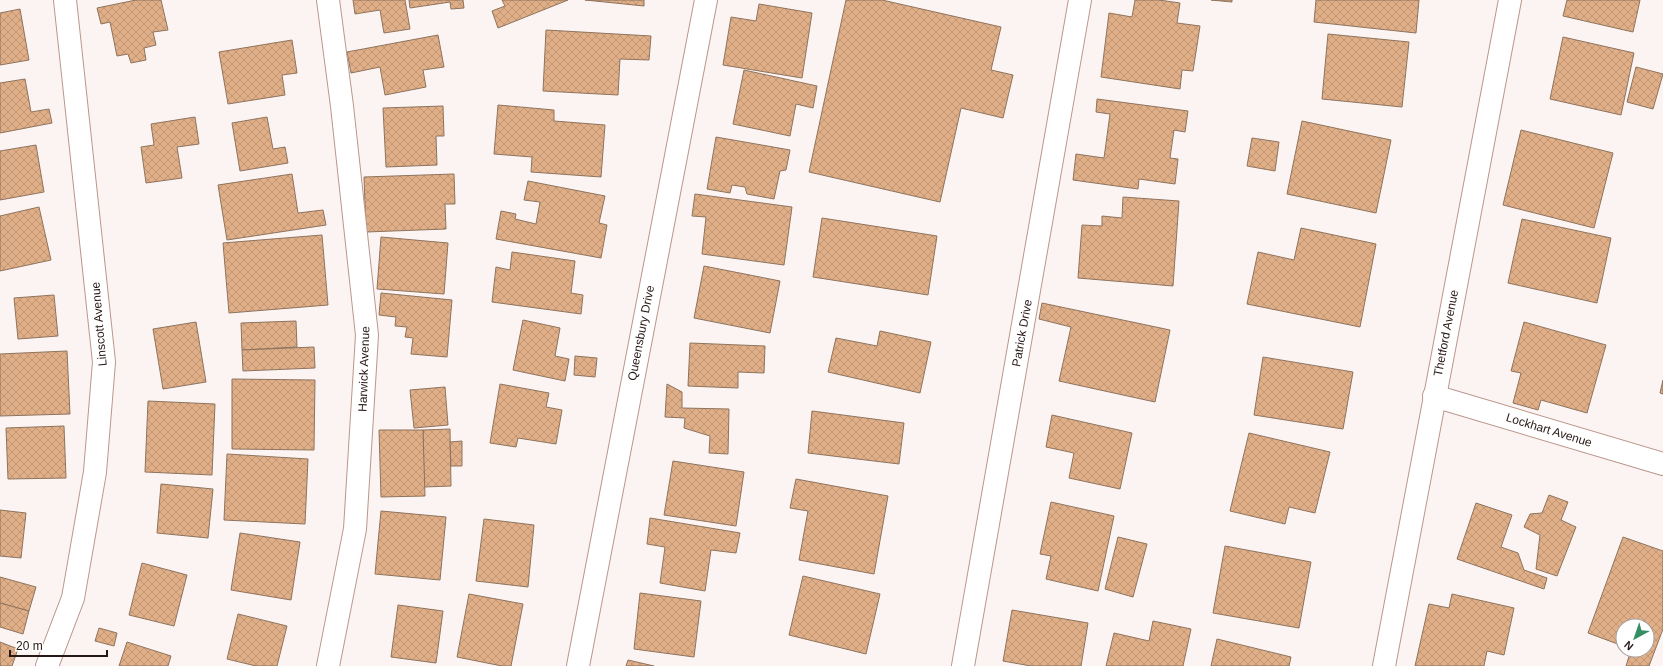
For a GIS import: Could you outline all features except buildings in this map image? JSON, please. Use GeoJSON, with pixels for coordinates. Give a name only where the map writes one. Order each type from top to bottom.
{"type":"FeatureCollection","features":[{"type":"Feature","properties":{"kind":"street","name":"Linscott Avenue"},"geometry":{"type":"LineString","coordinates":[[47,666],[73,598],[95,472],[104,362],[66,0]]}},
{"type":"Feature","properties":{"kind":"street","name":"Harwick Avenue"},"geometry":{"type":"LineString","coordinates":[[328,0],[342,106],[367,335],[355,529],[328,666]]}},
{"type":"Feature","properties":{"kind":"street","name":"Queensbury Drive"},"geometry":{"type":"LineString","coordinates":[[578,666],[706,0]]}},
{"type":"Feature","properties":{"kind":"street","name":"Patrick Drive"},"geometry":{"type":"LineString","coordinates":[[963,666],[1080,0]]}},
{"type":"Feature","properties":{"kind":"street","name":"Thetford Avenue"},"geometry":{"type":"LineString","coordinates":[[1384,666],[1510,0]]}},
{"type":"Feature","properties":{"kind":"street","name":"Lockhart Avenue"},"geometry":{"type":"LineString","coordinates":[[1434,396],[1663,464]]}}]}
